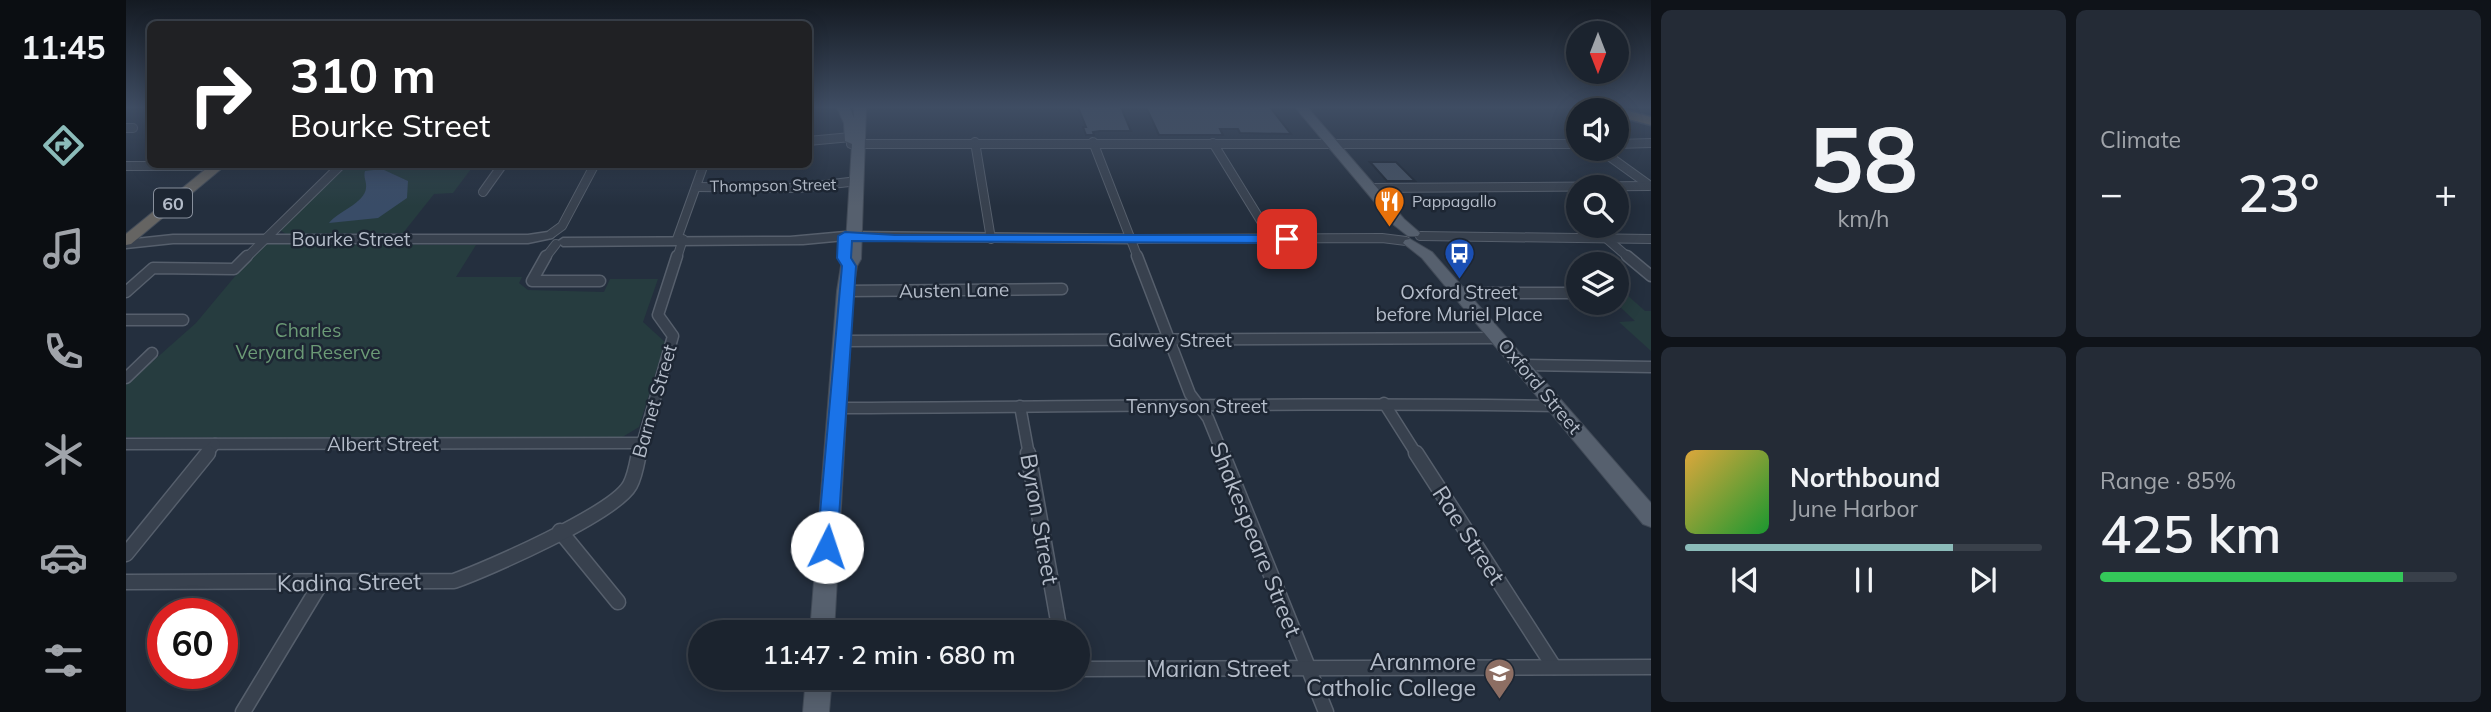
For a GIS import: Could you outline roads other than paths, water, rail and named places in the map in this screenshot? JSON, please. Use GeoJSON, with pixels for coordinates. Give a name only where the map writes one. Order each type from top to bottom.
{"type":"FeatureCollection","features":[{"type":"Feature","properties":{"kind":"highway","name":"60"},"geometry":{"type":"LineString","coordinates":[[129,240],[216,168]]}},
{"type":"Feature","properties":{"kind":"main road","name":"Oxford Street"},"geometry":{"type":"LineString","coordinates":[[1329,140],[1644,503],[1651,518]]}},
{"type":"Feature","properties":{"kind":"main road"},"geometry":{"type":"LineString","coordinates":[[823,620],[845,291],[849,266],[853,259],[849,239],[849,182],[855,141]]}},
{"type":"Feature","properties":{"kind":"main road"},"geometry":{"type":"LineString","coordinates":[[849,239],[855,141]]}},
{"type":"Feature","properties":{"kind":"main road"},"geometry":{"type":"LineString","coordinates":[[816,712],[818,690]]}},
{"type":"Feature","properties":{"kind":"street"},"geometry":{"type":"LineString","coordinates":[[812,141],[1566,144]]}},
{"type":"Feature","properties":{"kind":"street"},"geometry":{"type":"LineString","coordinates":[[975,142],[991,239]]}},
{"type":"Feature","properties":{"kind":"street","name":"Shakespeare Street"},"geometry":{"type":"LineString","coordinates":[[1093,142],[1169,340],[1197,407],[1208,418],[1326,712]]}},
{"type":"Feature","properties":{"kind":"street"},"geometry":{"type":"LineString","coordinates":[[1213,143],[1272,239]]}},
{"type":"Feature","properties":{"kind":"street"},"geometry":{"type":"LineString","coordinates":[[1629,144],[1651,143]]}},
{"type":"Feature","properties":{"kind":"street"},"geometry":{"type":"LineString","coordinates":[[1616,161],[1650,186]]}},
{"type":"Feature","properties":{"kind":"street"},"geometry":{"type":"LineString","coordinates":[[126,166],[147,166]]}},
{"type":"Feature","properties":{"kind":"street"},"geometry":{"type":"LineString","coordinates":[[126,292],[153,268],[234,269],[338,168]]}},
{"type":"Feature","properties":{"kind":"street"},"geometry":{"type":"LineString","coordinates":[[483,192],[500,168]]}},
{"type":"Feature","properties":{"kind":"street"},"geometry":{"type":"LineString","coordinates":[[593,168],[532,281],[600,281]]}},
{"type":"Feature","properties":{"kind":"street","name":"Barnet Street"},"geometry":{"type":"LineString","coordinates":[[560,531],[605,508],[630,486],[673,336],[658,315],[703,168]]}},
{"type":"Feature","properties":{"kind":"street","name":"Thompson Street"},"geometry":{"type":"LineString","coordinates":[[696,187],[839,186],[849,182]]}},
{"type":"Feature","properties":{"kind":"street"},"geometry":{"type":"LineString","coordinates":[[1370,188],[1650,186]]}},
{"type":"Feature","properties":{"kind":"street"},"geometry":{"type":"LineString","coordinates":[[1607,239],[1651,276]]}},
{"type":"Feature","properties":{"kind":"street","name":"Bourke Street"},"geometry":{"type":"LineString","coordinates":[[129,240],[1651,239]]}},
{"type":"Feature","properties":{"kind":"street","name":"Austen Lane"},"geometry":{"type":"LineString","coordinates":[[845,291],[1062,289]]}},
{"type":"Feature","properties":{"kind":"street"},"geometry":{"type":"LineString","coordinates":[[1460,293],[1566,293]]}},
{"type":"Feature","properties":{"kind":"street"},"geometry":{"type":"LineString","coordinates":[[126,320],[184,320]]}},
{"type":"Feature","properties":{"kind":"street","name":"Galwey Street"},"geometry":{"type":"LineString","coordinates":[[841,341],[1499,338]]}},
{"type":"Feature","properties":{"kind":"street"},"geometry":{"type":"LineString","coordinates":[[126,378],[152,353]]}},
{"type":"Feature","properties":{"kind":"street"},"geometry":{"type":"LineString","coordinates":[[1522,365],[1651,367]]}},
{"type":"Feature","properties":{"kind":"street","name":"Tennyson Street"},"geometry":{"type":"LineString","coordinates":[[836,408],[1197,407],[1384,403],[1557,406]]}},
{"type":"Feature","properties":{"kind":"street","name":"Rae Street"},"geometry":{"type":"LineString","coordinates":[[1384,403],[1554,667]]}},
{"type":"Feature","properties":{"kind":"street","name":"Byron Street"},"geometry":{"type":"LineString","coordinates":[[1020,406],[1058,620]]}},
{"type":"Feature","properties":{"kind":"street","name":"Albert Street"},"geometry":{"type":"LineString","coordinates":[[126,444],[641,443]]}},
{"type":"Feature","properties":{"kind":"street"},"geometry":{"type":"LineString","coordinates":[[126,554],[215,444]]}},
{"type":"Feature","properties":{"kind":"street"},"geometry":{"type":"LineString","coordinates":[[560,531],[618,602]]}},
{"type":"Feature","properties":{"kind":"street","name":"Kadina Street"},"geometry":{"type":"LineString","coordinates":[[126,582],[321,583],[454,580],[487,569],[560,531]]}},
{"type":"Feature","properties":{"kind":"street"},"geometry":{"type":"LineString","coordinates":[[243,712],[321,583]]}},
{"type":"Feature","properties":{"kind":"street","name":"Marian Street"},"geometry":{"type":"LineString","coordinates":[[1090,668],[1651,667]]}},
{"type":"Feature","properties":{"kind":"water"},"geometry":{"type":"Polygon","coordinates":[[[382,169],[408,181],[407,198],[378,218],[329,223],[361,198],[366,186],[365,171],[382,169]]]}},
{"type":"Feature","properties":{"kind":"place","name":"Pappagallo"},"geometry":{"type":"Point","coordinates":[1389,228]}},
{"type":"Feature","properties":{"kind":"place","name":"Oxford Street before Muriel Place"},"geometry":{"type":"Point","coordinates":[1459,280]}},
{"type":"Feature","properties":{"kind":"place","name":"Aranmore Catholic College"},"geometry":{"type":"Point","coordinates":[1499,701]}},
{"type":"Feature","properties":{"kind":"park label","name":"Charles Veryard Reserve"},"geometry":{"type":"Point","coordinates":[308,341]}}]}
